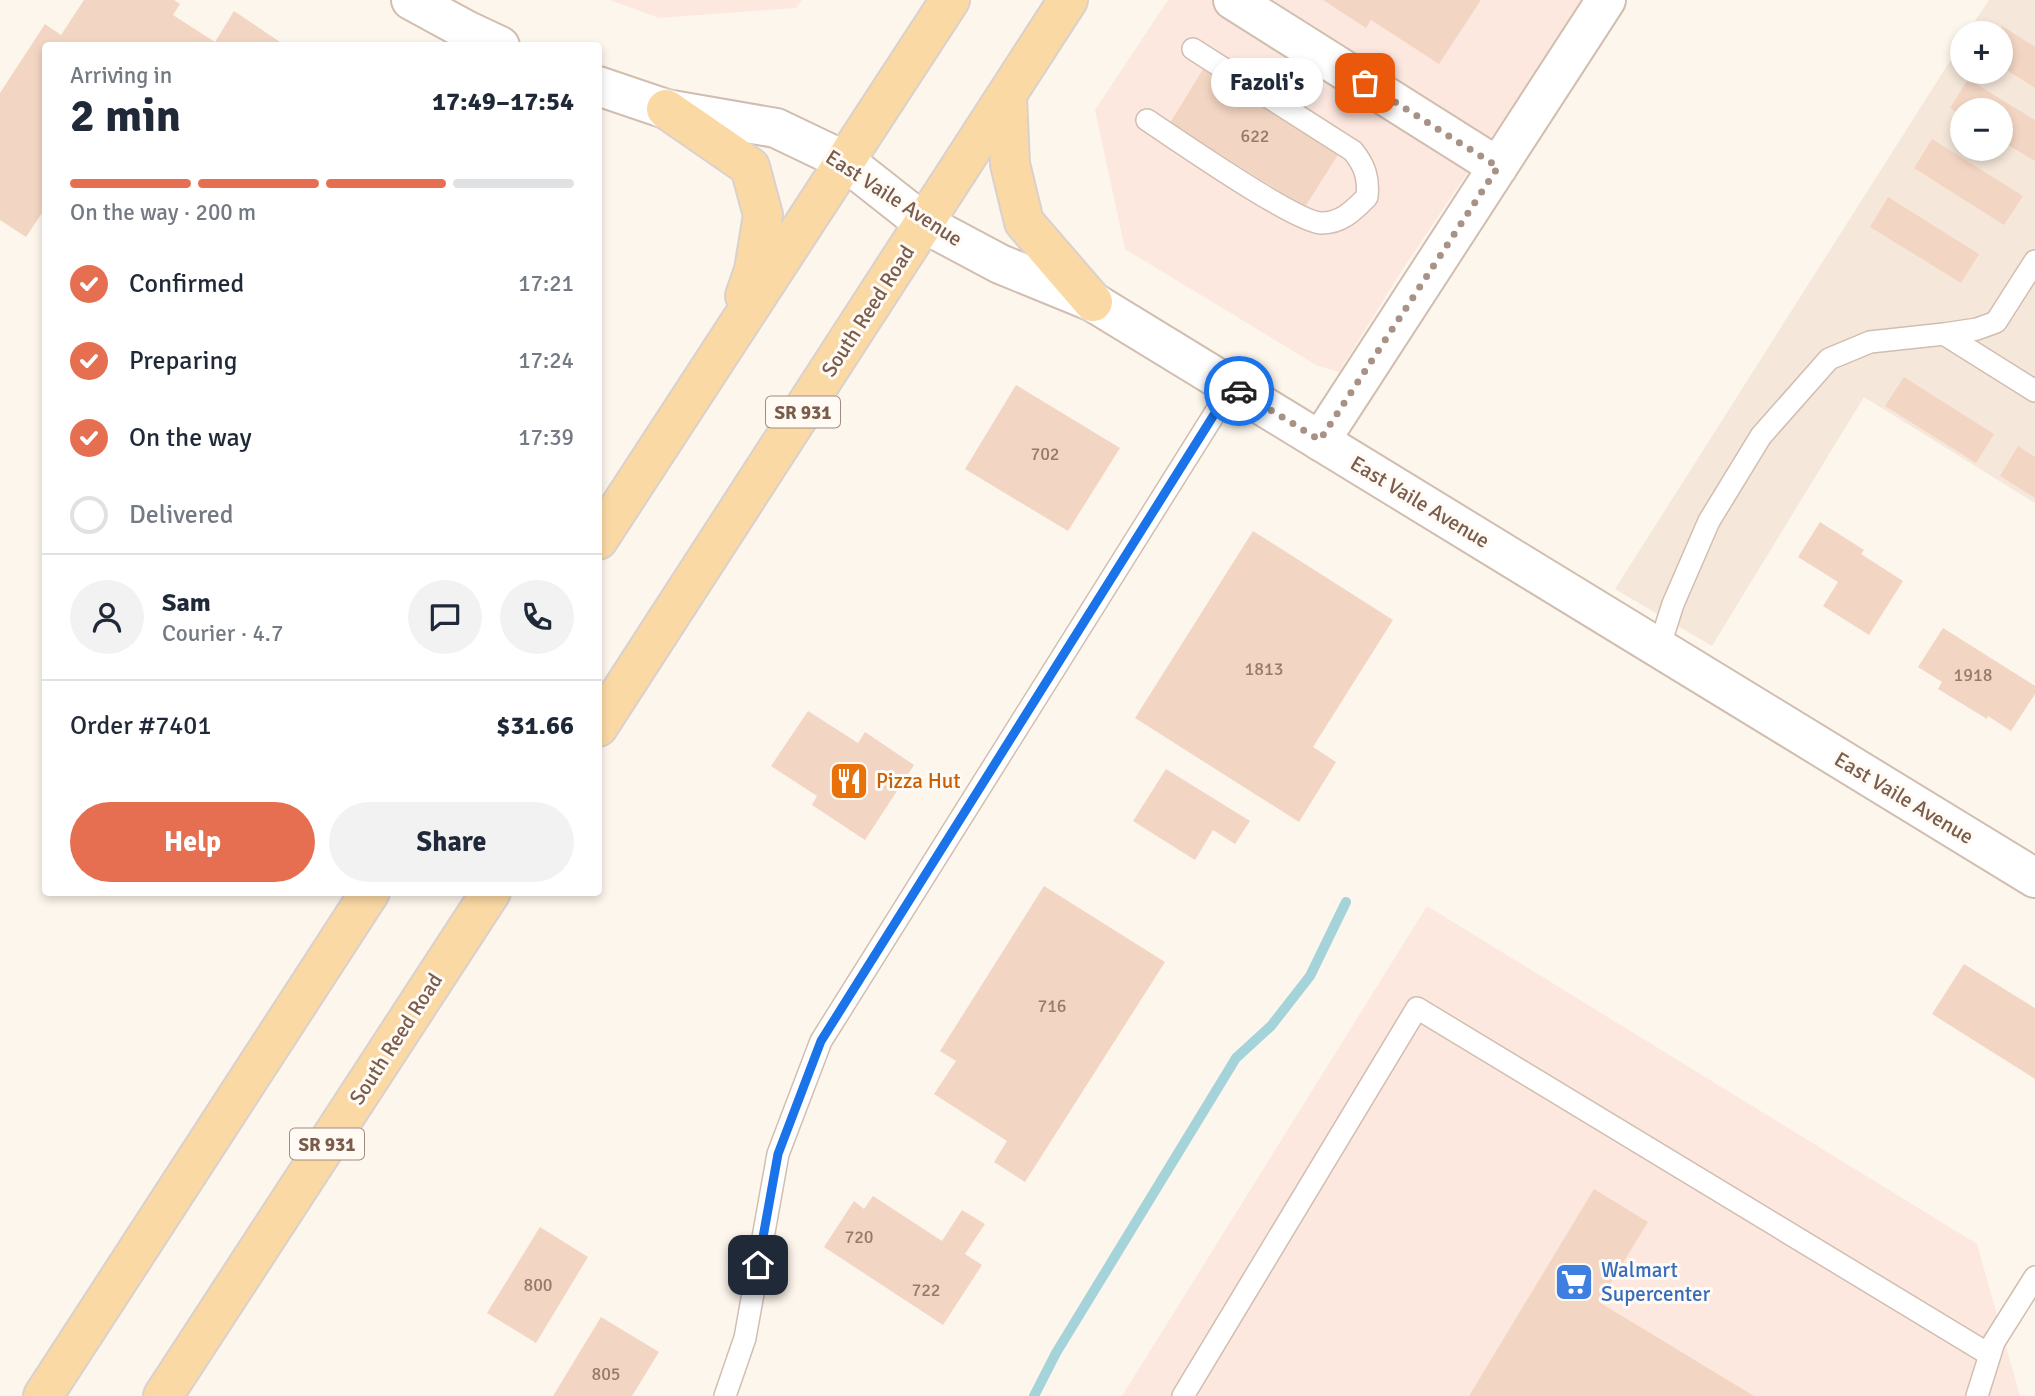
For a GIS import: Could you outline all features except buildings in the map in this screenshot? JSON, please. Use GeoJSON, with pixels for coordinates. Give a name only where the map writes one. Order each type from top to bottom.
{"type":"FeatureCollection","features":[{"type":"Feature","properties":{"kind":"main road"},"geometry":{"type":"LineString","coordinates":[[602,534],[950,0]]}},
{"type":"Feature","properties":{"kind":"main road","name":"South Reed Road"},"geometry":{"type":"LineString","coordinates":[[602,721],[1068,0]]}},
{"type":"Feature","properties":{"kind":"main road"},"geometry":{"type":"LineString","coordinates":[[1006,97],[1010,164],[1024,222],[1093,302]]}},
{"type":"Feature","properties":{"kind":"main road"},"geometry":{"type":"LineString","coordinates":[[666,109],[750,167],[762,215],[754,270],[732,334]]}},
{"type":"Feature","properties":{"kind":"main road"},"geometry":{"type":"LineString","coordinates":[[43,1396],[367,896]]}},
{"type":"Feature","properties":{"kind":"main road","name":"South Reed Road"},"geometry":{"type":"LineString","coordinates":[[163,1396],[488,896]]}},
{"type":"Feature","properties":{"kind":"street"},"geometry":{"type":"LineString","coordinates":[[411,0],[492,42]]}},
{"type":"Feature","properties":{"kind":"street"},"geometry":{"type":"LineString","coordinates":[[1233,0],[1498,167]]}},
{"type":"Feature","properties":{"kind":"street"},"geometry":{"type":"LineString","coordinates":[[1320,440],[1606,0]]}},
{"type":"Feature","properties":{"kind":"street","name":"East Vaile Avenue"},"geometry":{"type":"LineString","coordinates":[[602,87],[666,109],[776,128],[845,162],[925,224],[1000,264],[1093,302],[2035,878]]}},
{"type":"Feature","properties":{"kind":"lane"},"geometry":{"type":"LineString","coordinates":[[1147,120],[1291,212],[1320,223],[1340,220],[1367,197],[1368,181],[1363,164],[1353,151],[1193,49]]}},
{"type":"Feature","properties":{"kind":"lane"},"geometry":{"type":"LineString","coordinates":[[1659,648],[1673,604],[1709,522],[1761,436],[1829,359],[1870,342],[1978,329],[1996,322],[2035,261]]}},
{"type":"Feature","properties":{"kind":"lane"},"geometry":{"type":"LineString","coordinates":[[1944,334],[2035,391]]}},
{"type":"Feature","properties":{"kind":"lane"},"geometry":{"type":"LineString","coordinates":[[725,1396],[745,1338],[778,1154],[821,1041],[1232,386]]}},
{"type":"Feature","properties":{"kind":"lane"},"geometry":{"type":"LineString","coordinates":[[1183,1396],[1418,1008],[1990,1354]]}},
{"type":"Feature","properties":{"kind":"lane"},"geometry":{"type":"LineString","coordinates":[[1977,1396],[1993,1342],[2035,1277]]}},
{"type":"Feature","properties":{"kind":"shaded area"},"geometry":{"type":"Polygon","coordinates":[[[610,0],[802,0],[796,8],[659,18],[610,0]]]}},
{"type":"Feature","properties":{"kind":"shaded area"},"geometry":{"type":"Polygon","coordinates":[[[1168,0],[1583,0],[1401,272],[1339,372],[1316,365],[1125,249],[1095,110],[1168,0]]]}},
{"type":"Feature","properties":{"kind":"shaded area"},"geometry":{"type":"Polygon","coordinates":[[[1989,0],[2035,0],[2035,503],[1864,397],[1712,646],[1615,589],[1950,61],[1950,84],[2013,84],[2013,21],[1975,21],[1989,0]]]}},
{"type":"Feature","properties":{"kind":"shaded area"},"geometry":{"type":"Polygon","coordinates":[[[1427,906],[1977,1244],[2020,1396],[1122,1396],[1427,906]]]}},
{"type":"Feature","properties":{"kind":"waterway"},"geometry":{"type":"LineString","coordinates":[[1034,1396],[1056,1353],[1236,1058],[1271,1026],[1310,976],[1346,902]]}},
{"type":"Feature","properties":{"kind":"way so far"},"geometry":{"type":"LineString","coordinates":[[1239,391],[1320,440],[1498,167],[1365,83]]}},
{"type":"Feature","properties":{"kind":"place","name":"Fazoli's"},"geometry":{"type":"Point","coordinates":[1365,83]}},
{"type":"Feature","properties":{"kind":"place","name":"Pizza Hut"},"geometry":{"type":"Point","coordinates":[849,781]}},
{"type":"Feature","properties":{"kind":"place","name":"Walmart Supercenter"},"geometry":{"type":"Point","coordinates":[1574,1282]}},
{"type":"Feature","properties":{"kind":"route"},"geometry":{"type":"LineString","coordinates":[[758,1265],[778,1154],[821,1041],[1232,386],[1239,391]]}}]}
